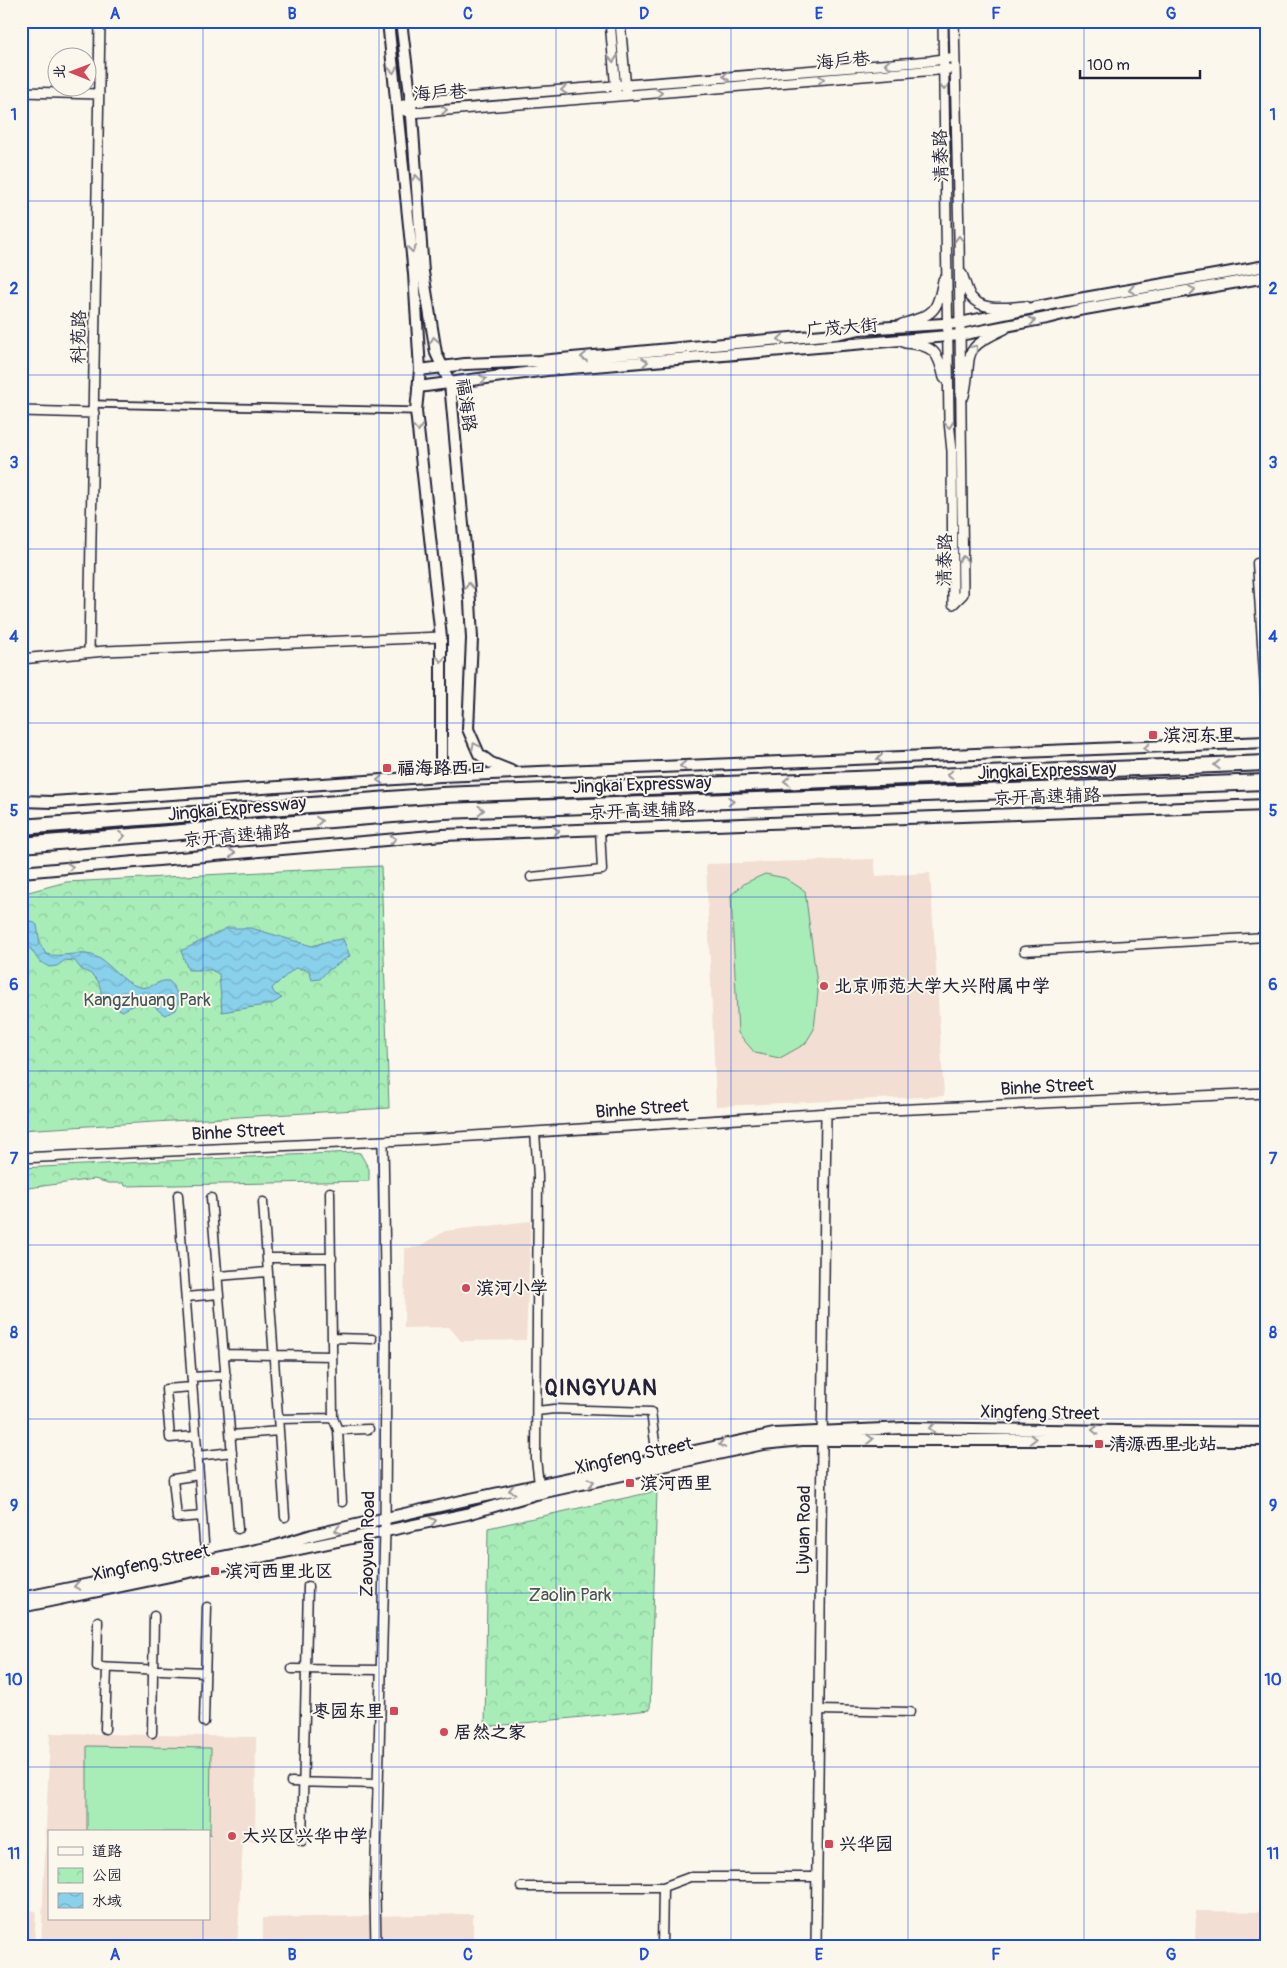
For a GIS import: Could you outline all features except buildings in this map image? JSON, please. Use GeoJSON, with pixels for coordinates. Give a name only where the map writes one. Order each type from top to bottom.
{"type":"FeatureCollection","features":[{"type":"Feature","properties":{"kind":"highway","name":"Jingkai Expressway"},"geometry":{"type":"LineString","coordinates":[[21,826],[442,795],[1266,762]]}},
{"type":"Feature","properties":{"kind":"highway","name":"Jingkai Expressway"},"geometry":{"type":"LineString","coordinates":[[21,845],[443,811],[1266,783]]}},
{"type":"Feature","properties":{"kind":"highway"},"geometry":{"type":"LineString","coordinates":[[21,819],[58,823]]}},
{"type":"Feature","properties":{"kind":"highway"},"geometry":{"type":"LineString","coordinates":[[21,853],[56,842]]}},
{"type":"Feature","properties":{"kind":"main road"},"geometry":{"type":"LineString","coordinates":[[388,21],[414,274],[420,370],[416,411],[441,637],[441,776]]}},
{"type":"Feature","properties":{"kind":"main road","name":"福海路"},"geometry":{"type":"LineString","coordinates":[[401,21],[411,102],[423,272],[436,353],[450,383],[470,601],[471,648],[468,729],[479,754],[491,764],[514,773]]}},
{"type":"Feature","properties":{"kind":"main road","name":"广茂大街"},"geometry":{"type":"LineString","coordinates":[[420,370],[465,364],[540,361],[892,327],[960,323],[1266,266]]}},
{"type":"Feature","properties":{"kind":"main road","name":"广茂大街"},"geometry":{"type":"LineString","coordinates":[[418,387],[547,370],[960,335],[1078,310],[1266,277]]}},
{"type":"Feature","properties":{"kind":"main road"},"geometry":{"type":"LineString","coordinates":[[21,801],[52,802],[441,776],[1266,742]]}},
{"type":"Feature","properties":{"kind":"main road","name":"京开高速辅路"},"geometry":{"type":"LineString","coordinates":[[21,872],[443,835],[1266,805]]}},
{"type":"Feature","properties":{"kind":"main road","name":"Xingfeng Street"},"geometry":{"type":"LineString","coordinates":[[21,1607],[467,1514],[536,1494],[763,1444],[822,1435],[906,1428],[1266,1433]]}},
{"type":"Feature","properties":{"kind":"main road","name":"Xingfeng Street"},"geometry":{"type":"LineString","coordinates":[[21,1598],[276,1546],[312,1535],[657,1458],[774,1434],[1266,1440]]}},
{"type":"Feature","properties":{"kind":"street","name":"科苑路"},"geometry":{"type":"LineString","coordinates":[[89,652],[100,21]]}},
{"type":"Feature","properties":{"kind":"street"},"geometry":{"type":"LineString","coordinates":[[610,21],[616,96]]}},
{"type":"Feature","properties":{"kind":"street"},"geometry":{"type":"LineString","coordinates":[[620,21],[627,96]]}},
{"type":"Feature","properties":{"kind":"street","name":"清泰路"},"geometry":{"type":"LineString","coordinates":[[943,21],[948,421],[952,450],[953,604],[963,594],[960,266],[954,21]]}},
{"type":"Feature","properties":{"kind":"street","name":"海户巷"},"geometry":{"type":"LineString","coordinates":[[396,108],[411,102],[954,58]]}},
{"type":"Feature","properties":{"kind":"street","name":"海户巷"},"geometry":{"type":"LineString","coordinates":[[396,108],[411,113],[954,69]]}},
{"type":"Feature","properties":{"kind":"street"},"geometry":{"type":"LineString","coordinates":[[21,92],[99,94]]}},
{"type":"Feature","properties":{"kind":"street"},"geometry":{"type":"LineString","coordinates":[[892,327],[923,317],[934,309],[940,301],[947,255]]}},
{"type":"Feature","properties":{"kind":"street"},"geometry":{"type":"LineString","coordinates":[[960,266],[970,295],[979,304],[990,307],[1045,306]]}},
{"type":"Feature","properties":{"kind":"street"},"geometry":{"type":"LineString","coordinates":[[961,411],[967,384],[967,362],[970,353],[981,341],[1014,325]]}},
{"type":"Feature","properties":{"kind":"street"},"geometry":{"type":"LineString","coordinates":[[880,341],[922,344],[932,350],[941,364],[948,392]]}},
{"type":"Feature","properties":{"kind":"street"},"geometry":{"type":"LineString","coordinates":[[21,411],[94,409],[416,411]]}},
{"type":"Feature","properties":{"kind":"street"},"geometry":{"type":"LineString","coordinates":[[1257,564],[1266,707]]}},
{"type":"Feature","properties":{"kind":"street"},"geometry":{"type":"LineString","coordinates":[[21,659],[89,652],[441,637]]}},
{"type":"Feature","properties":{"kind":"street"},"geometry":{"type":"LineString","coordinates":[[531,877],[602,870],[600,829]]}},
{"type":"Feature","properties":{"kind":"street"},"geometry":{"type":"LineString","coordinates":[[1024,951],[1266,938]]}},
{"type":"Feature","properties":{"kind":"street","name":"Binhe Street"},"geometry":{"type":"LineString","coordinates":[[21,1158],[383,1141],[826,1113],[1266,1093]]}},
{"type":"Feature","properties":{"kind":"street","name":"Liyuan Road"},"geometry":{"type":"LineString","coordinates":[[816,1947],[826,1113]]}},
{"type":"Feature","properties":{"kind":"street"},"geometry":{"type":"LineString","coordinates":[[535,1132],[538,1176],[536,1459],[539,1484]]}},
{"type":"Feature","properties":{"kind":"street","name":"Zaoyuan Road"},"geometry":{"type":"LineString","coordinates":[[376,1947],[378,1784],[385,1531],[386,1339],[383,1141]]}},
{"type":"Feature","properties":{"kind":"street"},"geometry":{"type":"LineString","coordinates":[[330,1192],[333,1418],[338,1430],[342,1502]]}},
{"type":"Feature","properties":{"kind":"street"},"geometry":{"type":"LineString","coordinates":[[178,1195],[204,1542]]}},
{"type":"Feature","properties":{"kind":"street"},"geometry":{"type":"LineString","coordinates":[[211,1198],[238,1529]]}},
{"type":"Feature","properties":{"kind":"street"},"geometry":{"type":"LineString","coordinates":[[263,1202],[285,1517]]}},
{"type":"Feature","properties":{"kind":"street"},"geometry":{"type":"LineString","coordinates":[[266,1258],[332,1258]]}},
{"type":"Feature","properties":{"kind":"street"},"geometry":{"type":"LineString","coordinates":[[218,1276],[268,1272]]}},
{"type":"Feature","properties":{"kind":"street"},"geometry":{"type":"LineString","coordinates":[[186,1297],[219,1294]]}},
{"type":"Feature","properties":{"kind":"street"},"geometry":{"type":"LineString","coordinates":[[333,1338],[372,1339]]}},
{"type":"Feature","properties":{"kind":"street"},"geometry":{"type":"LineString","coordinates":[[224,1354],[332,1356]]}},
{"type":"Feature","properties":{"kind":"street"},"geometry":{"type":"LineString","coordinates":[[192,1377],[226,1375]]}},
{"type":"Feature","properties":{"kind":"street"},"geometry":{"type":"LineString","coordinates":[[192,1387],[166,1389],[170,1438],[196,1436]]}},
{"type":"Feature","properties":{"kind":"street"},"geometry":{"type":"LineString","coordinates":[[537,1411],[554,1409],[652,1412],[657,1458]]}},
{"type":"Feature","properties":{"kind":"street"},"geometry":{"type":"LineString","coordinates":[[278,1419],[333,1418]]}},
{"type":"Feature","properties":{"kind":"street"},"geometry":{"type":"LineString","coordinates":[[338,1430],[369,1429]]}},
{"type":"Feature","properties":{"kind":"street"},"geometry":{"type":"LineString","coordinates":[[231,1435],[279,1431]]}},
{"type":"Feature","properties":{"kind":"street"},"geometry":{"type":"LineString","coordinates":[[198,1456],[232,1452]]}},
{"type":"Feature","properties":{"kind":"street"},"geometry":{"type":"LineString","coordinates":[[199,1475],[173,1479],[177,1518],[202,1516]]}},
{"type":"Feature","properties":{"kind":"street"},"geometry":{"type":"LineString","coordinates":[[302,1841],[308,1586]]}},
{"type":"Feature","properties":{"kind":"street"},"geometry":{"type":"LineString","coordinates":[[204,1722],[207,1607]]}},
{"type":"Feature","properties":{"kind":"street"},"geometry":{"type":"LineString","coordinates":[[152,1733],[154,1616]]}},
{"type":"Feature","properties":{"kind":"street"},"geometry":{"type":"LineString","coordinates":[[98,1621],[97,1667],[205,1672]]}},
{"type":"Feature","properties":{"kind":"street"},"geometry":{"type":"LineString","coordinates":[[105,1729],[107,1668]]}},
{"type":"Feature","properties":{"kind":"street"},"geometry":{"type":"LineString","coordinates":[[292,1669],[382,1670]]}},
{"type":"Feature","properties":{"kind":"street"},"geometry":{"type":"LineString","coordinates":[[819,1710],[910,1712]]}},
{"type":"Feature","properties":{"kind":"street"},"geometry":{"type":"LineString","coordinates":[[291,1782],[378,1784]]}},
{"type":"Feature","properties":{"kind":"street"},"geometry":{"type":"LineString","coordinates":[[521,1887],[663,1886],[690,1876],[817,1877]]}},
{"type":"Feature","properties":{"kind":"street"},"geometry":{"type":"LineString","coordinates":[[662,1947],[663,1886]]}},
{"type":"Feature","properties":{"kind":"shaded area","name":"北京师范大学大兴附属中学"},"geometry":{"type":"Polygon","coordinates":[[[874,859],[876,876],[930,873],[944,1096],[716,1106],[706,864],[874,859]]]}},
{"type":"Feature","properties":{"kind":"shaded area","name":"滨河小学"},"geometry":{"type":"Polygon","coordinates":[[[531,1221],[526,1340],[461,1341],[449,1327],[404,1328],[405,1248],[419,1247],[445,1231],[531,1221]]]}},
{"type":"Feature","properties":{"kind":"shaded area","name":"大兴区兴华中学"},"geometry":{"type":"Polygon","coordinates":[[[50,1733],[256,1737],[255,1841],[243,1841],[237,1947],[41,1947],[50,1733]]]}},
{"type":"Feature","properties":{"kind":"shaded area"},"geometry":{"type":"Polygon","coordinates":[[[21,1910],[36,1911],[34,1947],[21,1947],[21,1910]]]}},
{"type":"Feature","properties":{"kind":"shaded area"},"geometry":{"type":"Polygon","coordinates":[[[1196,1911],[1266,1912],[1266,1947],[1195,1947],[1196,1911]]]}},
{"type":"Feature","properties":{"kind":"shaded area"},"geometry":{"type":"Polygon","coordinates":[[[473,1914],[473,1947],[263,1947],[263,1918],[473,1914]]]}},
{"type":"Feature","properties":{"kind":"green space","name":"Kangzhuang Park"},"geometry":{"type":"Polygon","coordinates":[[[381,866],[389,1108],[21,1130],[21,894],[66,882],[381,866]]]}},
{"type":"Feature","properties":{"kind":"green space"},"geometry":{"type":"Polygon","coordinates":[[[765,874],[785,878],[805,891],[818,992],[814,1029],[805,1044],[780,1058],[755,1053],[738,1033],[731,895],[745,883],[765,874]]]}},
{"type":"Feature","properties":{"kind":"green space"},"geometry":{"type":"Polygon","coordinates":[[[360,1153],[369,1169],[369,1181],[125,1186],[124,1183],[109,1183],[94,1179],[21,1189],[21,1168],[360,1153]]]}},
{"type":"Feature","properties":{"kind":"green space","name":"Zaolin Park"},"geometry":{"type":"Polygon","coordinates":[[[657,1491],[650,1710],[485,1727],[488,1528],[657,1491]]]}},
{"type":"Feature","properties":{"kind":"green space"},"geometry":{"type":"Polygon","coordinates":[[[87,1746],[211,1748],[210,1835],[210,1830],[87,1830],[87,1746]]]}},
{"type":"Feature","properties":{"kind":"water"},"geometry":{"type":"Polygon","coordinates":[[[32,921],[37,925],[40,944],[46,954],[92,955],[133,985],[144,988],[169,981],[177,995],[176,1010],[165,1015],[151,1005],[143,1004],[123,1011],[102,1001],[98,981],[91,974],[81,969],[75,961],[65,960],[57,966],[49,967],[39,961],[26,942],[21,940],[21,922],[32,921]]]}},
{"type":"Feature","properties":{"kind":"water"},"geometry":{"type":"Polygon","coordinates":[[[227,928],[251,928],[312,946],[343,939],[350,956],[327,971],[320,979],[312,980],[309,970],[295,968],[272,988],[274,993],[282,998],[272,1004],[222,1012],[219,974],[211,970],[188,970],[181,951],[227,928]]]}},
{"type":"Feature","properties":{"kind":"place","name":"滨河东里"},"geometry":{"type":"Point","coordinates":[1153,735]}},
{"type":"Feature","properties":{"kind":"place","name":"福海路西口"},"geometry":{"type":"Point","coordinates":[387,768]}},
{"type":"Feature","properties":{"kind":"place","name":"北京师范大学大兴附属中学"},"geometry":{"type":"Point","coordinates":[824,986]}},
{"type":"Feature","properties":{"kind":"place","name":"滨河小学"},"geometry":{"type":"Point","coordinates":[466,1288]}},
{"type":"Feature","properties":{"kind":"place","name":"清源西里北站"},"geometry":{"type":"Point","coordinates":[1099,1444]}},
{"type":"Feature","properties":{"kind":"place","name":"滨河西里"},"geometry":{"type":"Point","coordinates":[630,1483]}},
{"type":"Feature","properties":{"kind":"place","name":"滨河西里北区"},"geometry":{"type":"Point","coordinates":[215,1571]}},
{"type":"Feature","properties":{"kind":"place","name":"枣园东里"},"geometry":{"type":"Point","coordinates":[394,1711]}},
{"type":"Feature","properties":{"kind":"place","name":"居然之家"},"geometry":{"type":"Point","coordinates":[444,1732]}},
{"type":"Feature","properties":{"kind":"place","name":"大兴区兴华中学"},"geometry":{"type":"Point","coordinates":[232,1836]}},
{"type":"Feature","properties":{"kind":"place","name":"兴华园"},"geometry":{"type":"Point","coordinates":[829,1844]}},
{"type":"Feature","properties":{"kind":"district","name":"QINGYUAN"},"geometry":{"type":"Point","coordinates":[601,1388]}}]}
